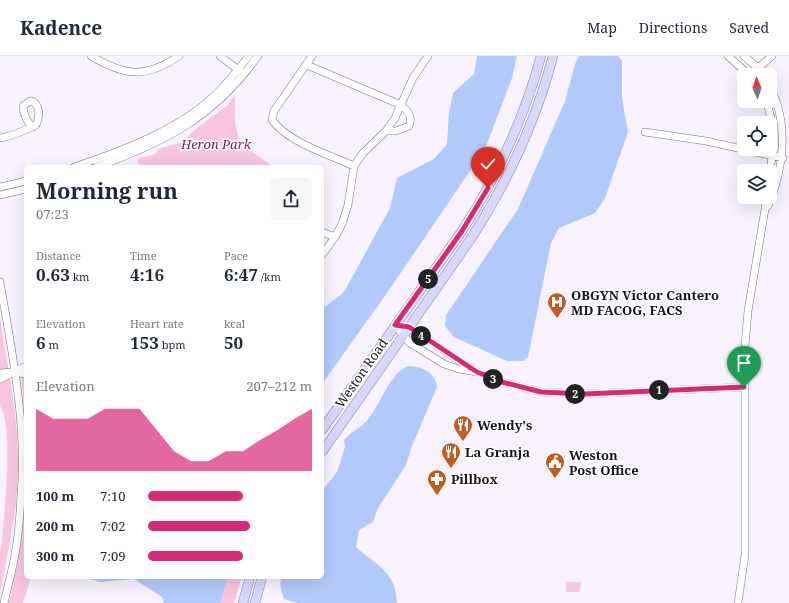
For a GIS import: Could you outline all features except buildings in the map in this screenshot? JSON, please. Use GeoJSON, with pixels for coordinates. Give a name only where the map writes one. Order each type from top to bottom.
{"type":"FeatureCollection","features":[{"type":"Feature","properties":{"kind":"main road","name":"Weston Road"},"geometry":{"type":"LineString","coordinates":[[324,427],[462,231],[488,188],[506,153],[520,119],[540,56]]}},
{"type":"Feature","properties":{"kind":"main road","name":"Weston Road"},"geometry":{"type":"LineString","coordinates":[[324,449],[470,240],[510,172],[535,114],[553,56]]}},
{"type":"Feature","properties":{"kind":"main road"},"geometry":{"type":"LineString","coordinates":[[242,603],[249,579]]}},
{"type":"Feature","properties":{"kind":"main road"},"geometry":{"type":"LineString","coordinates":[[255,603],[261,579]]}},
{"type":"Feature","properties":{"kind":"street"},"geometry":{"type":"LineString","coordinates":[[91,56],[121,72],[145,72],[162,67],[179,56]]}},
{"type":"Feature","properties":{"kind":"street"},"geometry":{"type":"LineString","coordinates":[[220,56],[244,75]]}},
{"type":"Feature","properties":{"kind":"street"},"geometry":{"type":"LineString","coordinates":[[79,165],[152,136],[176,124],[219,92],[249,56]]}},
{"type":"Feature","properties":{"kind":"street"},"geometry":{"type":"LineString","coordinates":[[102,165],[133,154],[180,131],[204,114],[226,95],[244,75],[258,56]]}},
{"type":"Feature","properties":{"kind":"street"},"geometry":{"type":"LineString","coordinates":[[312,56],[274,111],[272,120],[279,129],[295,139],[354,166]]}},
{"type":"Feature","properties":{"kind":"street"},"geometry":{"type":"LineString","coordinates":[[324,252],[342,224],[348,205],[354,166],[363,152],[386,131],[401,105],[413,78],[428,56]]}},
{"type":"Feature","properties":{"kind":"street"},"geometry":{"type":"LineString","coordinates":[[728,56],[742,68]]}},
{"type":"Feature","properties":{"kind":"street"},"geometry":{"type":"LineString","coordinates":[[744,56],[758,68],[772,56]]}},
{"type":"Feature","properties":{"kind":"street"},"geometry":{"type":"LineString","coordinates":[[307,65],[401,105],[410,116],[409,126],[396,131],[386,131]]}},
{"type":"Feature","properties":{"kind":"street"},"geometry":{"type":"LineString","coordinates":[[766,211],[776,187],[783,158],[783,125],[777,101]]}},
{"type":"Feature","properties":{"kind":"street"},"geometry":{"type":"LineString","coordinates":[[0,138],[13,136],[33,127]]}},
{"type":"Feature","properties":{"kind":"street"},"geometry":{"type":"LineString","coordinates":[[645,132],[706,141],[737,148]]}},
{"type":"Feature","properties":{"kind":"street"},"geometry":{"type":"LineString","coordinates":[[771,164],[772,156],[783,158]]}},
{"type":"Feature","properties":{"kind":"street"},"geometry":{"type":"LineString","coordinates":[[0,187],[24,181]]}},
{"type":"Feature","properties":{"kind":"street"},"geometry":{"type":"LineString","coordinates":[[0,195],[24,189]]}},
{"type":"Feature","properties":{"kind":"street"},"geometry":{"type":"LineString","coordinates":[[738,603],[745,555],[744,387],[748,311],[766,204]]}},
{"type":"Feature","properties":{"kind":"street"},"geometry":{"type":"LineString","coordinates":[[324,233],[335,237]]}},
{"type":"Feature","properties":{"kind":"street"},"geometry":{"type":"LineString","coordinates":[[0,282],[14,372],[21,432],[22,494],[14,563],[4,603]]}},
{"type":"Feature","properties":{"kind":"street"},"geometry":{"type":"LineString","coordinates":[[395,325],[477,372],[502,382],[523,388],[567,394],[744,387]]}},
{"type":"Feature","properties":{"kind":"street"},"geometry":{"type":"LineString","coordinates":[[406,331],[410,342],[444,364],[459,369],[477,372]]}},
{"type":"Feature","properties":{"kind":"street"},"geometry":{"type":"LineString","coordinates":[[0,379],[24,367]]}},
{"type":"Feature","properties":{"kind":"street"},"geometry":{"type":"LineString","coordinates":[[0,373],[14,372],[24,374]]}},
{"type":"Feature","properties":{"kind":"green space","name":"Heron Park"},"geometry":{"type":"Polygon","coordinates":[[[235,94],[235,123],[240,143],[270,165],[139,165],[137,159],[155,154],[159,149],[182,142],[197,128],[228,105],[235,94]]]}},
{"type":"Feature","properties":{"kind":"green space"},"geometry":{"type":"Polygon","coordinates":[[[0,318],[14,404],[18,474],[10,542],[0,592],[0,552],[6,492],[7,450],[4,416],[0,406],[0,318]]]}},
{"type":"Feature","properties":{"kind":"green space"},"geometry":{"type":"Polygon","coordinates":[[[21,373],[24,375],[24,416],[21,373]]]}},
{"type":"Feature","properties":{"kind":"green space"},"geometry":{"type":"Polygon","coordinates":[[[24,489],[24,579],[30,579],[23,603],[9,603],[15,574],[24,489]]]}},
{"type":"Feature","properties":{"kind":"green space"},"geometry":{"type":"Polygon","coordinates":[[[227,579],[241,579],[234,603],[219,603],[227,579]]]}},
{"type":"Feature","properties":{"kind":"green space"},"geometry":{"type":"Polygon","coordinates":[[[566,582],[581,582],[580,592],[566,592],[566,582]]]}},
{"type":"Feature","properties":{"kind":"water"},"geometry":{"type":"Polygon","coordinates":[[[477,56],[517,56],[512,78],[485,149],[387,293],[324,381],[324,307],[344,292],[390,208],[397,178],[434,159],[447,144],[449,113],[453,93],[474,74],[477,56]]]}},
{"type":"Feature","properties":{"kind":"water"},"geometry":{"type":"Polygon","coordinates":[[[579,56],[618,56],[622,61],[622,98],[628,132],[605,198],[595,213],[559,228],[551,243],[528,357],[523,361],[507,361],[454,337],[445,326],[446,315],[518,209],[565,101],[575,64],[579,56]]]}},
{"type":"Feature","properties":{"kind":"water"},"geometry":{"type":"Polygon","coordinates":[[[408,366],[423,369],[434,377],[437,387],[412,446],[406,465],[378,508],[373,522],[359,530],[356,547],[384,570],[389,576],[396,592],[397,603],[298,603],[284,599],[280,586],[281,579],[324,579],[324,488],[337,472],[345,447],[344,440],[366,421],[386,389],[396,375],[408,366]]]}},
{"type":"Feature","properties":{"kind":"water"},"geometry":{"type":"Polygon","coordinates":[[[90,579],[134,579],[100,582],[90,579]]]}},
{"type":"Feature","properties":{"kind":"water"},"geometry":{"type":"Polygon","coordinates":[[[134,579],[227,579],[220,603],[164,603],[162,597],[134,579]]]}},
{"type":"Feature","properties":{"kind":"place","name":"OBGYN Victor Cantero MD FACOG, FACS"},"geometry":{"type":"Point","coordinates":[557,319]}},
{"type":"Feature","properties":{"kind":"place","name":"Wendy's"},"geometry":{"type":"Point","coordinates":[463,442]}},
{"type":"Feature","properties":{"kind":"place","name":"La Granja"},"geometry":{"type":"Point","coordinates":[451,469]}},
{"type":"Feature","properties":{"kind":"place","name":"Weston Post Office"},"geometry":{"type":"Point","coordinates":[555,479]}},
{"type":"Feature","properties":{"kind":"place","name":"Pillbox"},"geometry":{"type":"Point","coordinates":[437,496]}},
{"type":"Feature","properties":{"kind":"route"},"geometry":{"type":"LineString","coordinates":[[488,188],[462,231],[395,325],[409,327],[477,372],[502,382],[541,392],[585,394],[744,387]]}}]}
